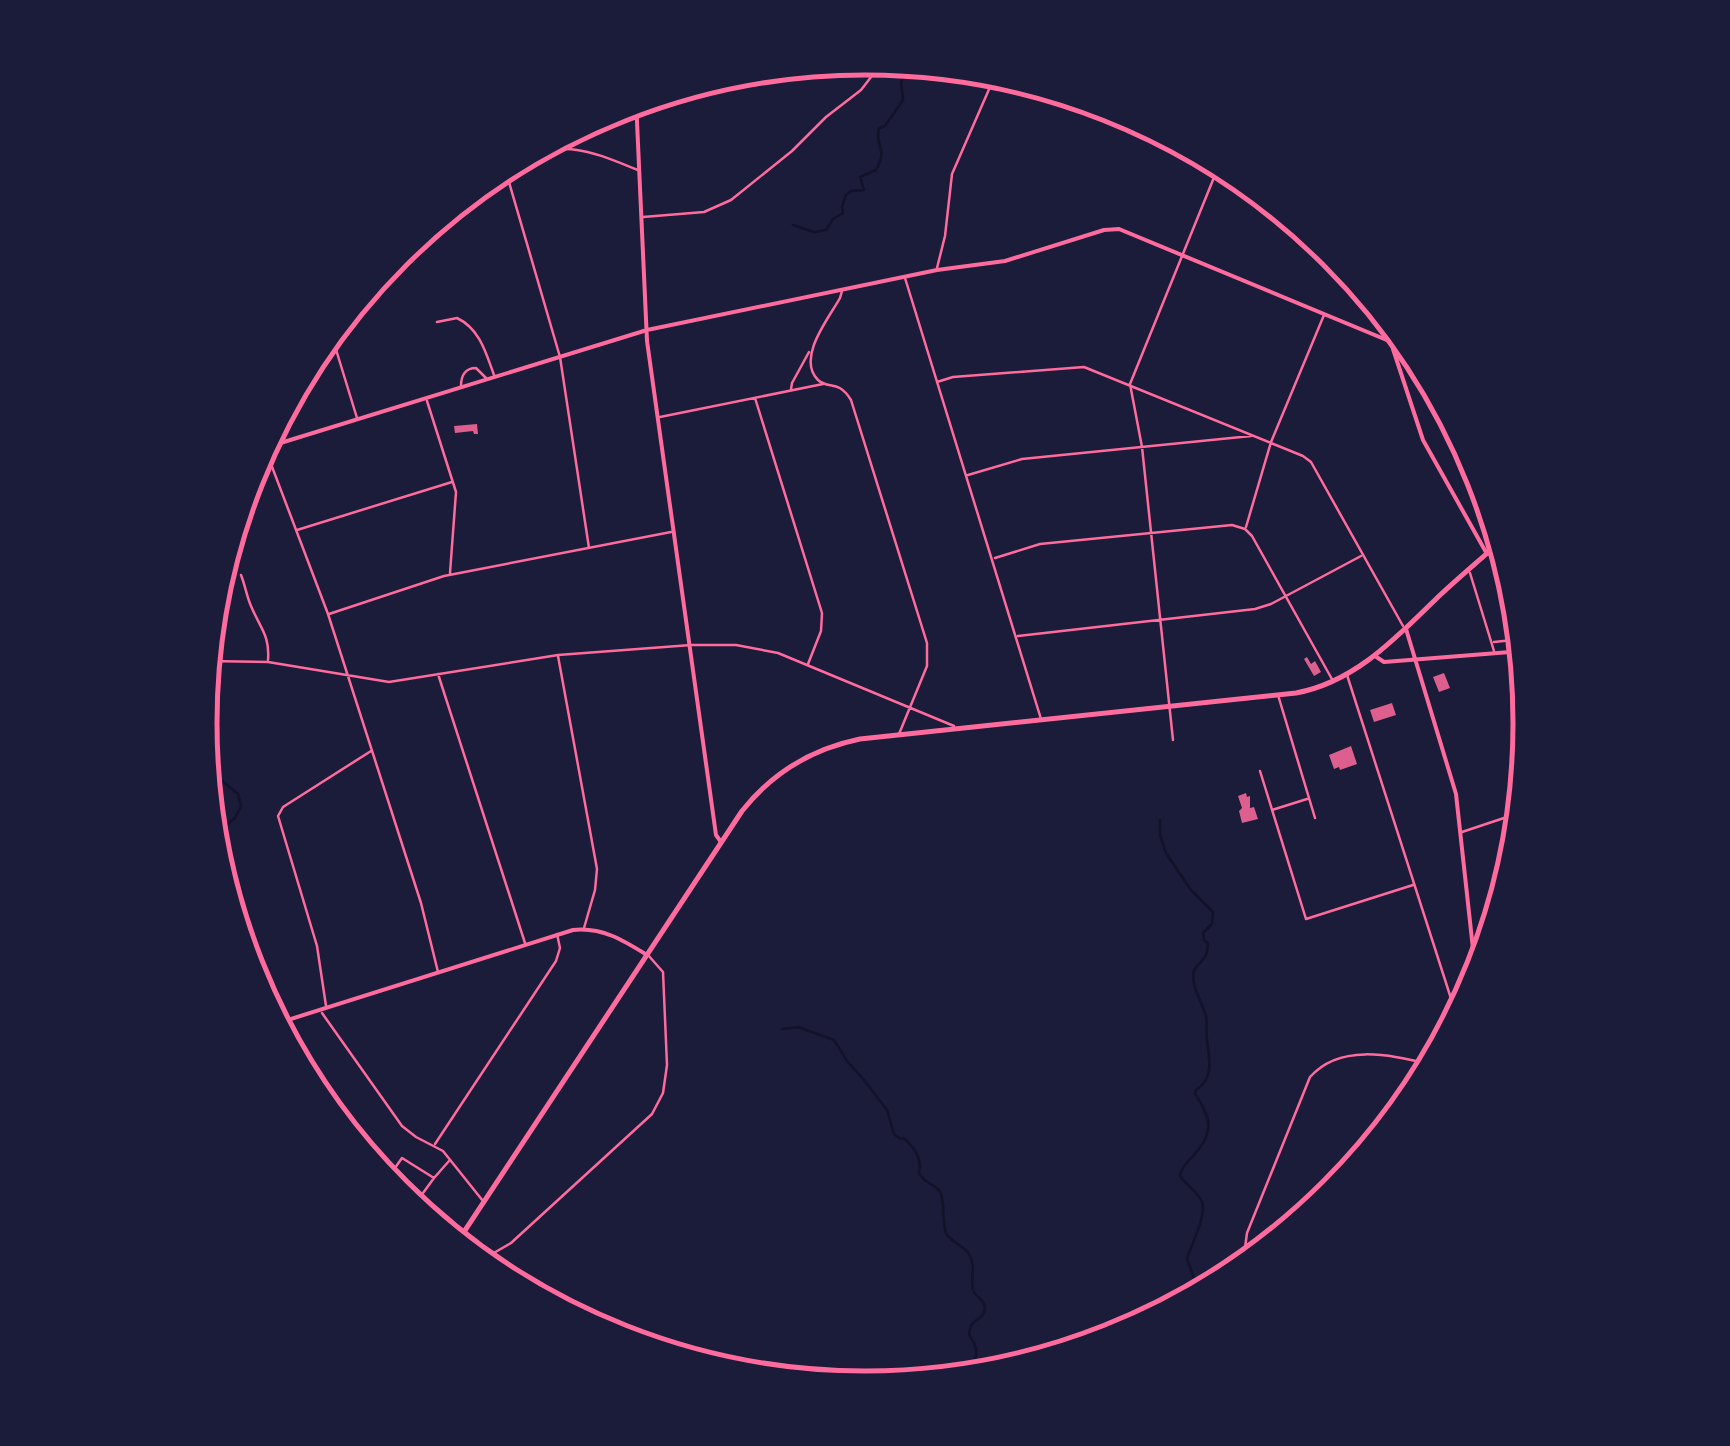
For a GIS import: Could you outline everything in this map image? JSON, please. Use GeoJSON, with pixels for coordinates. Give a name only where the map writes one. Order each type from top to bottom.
{"type":"FeatureCollection","features":[{"type":"Feature","properties":{"kind":"main road"},"geometry":{"type":"LineString","coordinates":[[464,1232],[721,842],[755,794],[794,763],[840,744],[903,735],[1308,691],[1347,676],[1374,656],[1490,551]]}},
{"type":"Feature","properties":{"kind":"street"},"geometry":{"type":"LineString","coordinates":[[642,218],[704,212],[730,200],[792,151],[872,75]]}},
{"type":"Feature","properties":{"kind":"street"},"geometry":{"type":"LineString","coordinates":[[937,270],[952,174],[990,87]]}},
{"type":"Feature","properties":{"kind":"street"},"geometry":{"type":"LineString","coordinates":[[637,117],[647,330],[716,834],[721,842]]}},
{"type":"Feature","properties":{"kind":"street"},"geometry":{"type":"LineString","coordinates":[[567,148],[595,152],[640,170]]}},
{"type":"Feature","properties":{"kind":"street"},"geometry":{"type":"LineString","coordinates":[[1172,740],[1142,447],[1130,384],[1213,177]]}},
{"type":"Feature","properties":{"kind":"street"},"geometry":{"type":"LineString","coordinates":[[509,182],[560,357],[589,548]]}},
{"type":"Feature","properties":{"kind":"street"},"geometry":{"type":"LineString","coordinates":[[282,441],[647,330],[937,270],[1005,261],[1112,229],[1126,231],[1386,339]]}},
{"type":"Feature","properties":{"kind":"street"},"geometry":{"type":"LineString","coordinates":[[905,278],[1042,720]]}},
{"type":"Feature","properties":{"kind":"street"},"geometry":{"type":"LineString","coordinates":[[791,390],[842,291]]}},
{"type":"Feature","properties":{"kind":"street"},"geometry":{"type":"LineString","coordinates":[[1245,529],[1271,442],[1325,314]]}},
{"type":"Feature","properties":{"kind":"street"},"geometry":{"type":"LineString","coordinates":[[437,322],[457,318],[473,328],[495,377]]}},
{"type":"Feature","properties":{"kind":"street"},"geometry":{"type":"LineString","coordinates":[[1393,348],[1423,440],[1486,554]]}},
{"type":"Feature","properties":{"kind":"street"},"geometry":{"type":"LineString","coordinates":[[336,350],[357,419]]}},
{"type":"Feature","properties":{"kind":"street"},"geometry":{"type":"LineString","coordinates":[[810,350],[813,371],[824,384]]}},
{"type":"Feature","properties":{"kind":"street"},"geometry":{"type":"LineString","coordinates":[[937,382],[953,377],[1074,366],[1093,369],[1311,462],[1406,629],[1456,794],[1473,947]]}},
{"type":"Feature","properties":{"kind":"street"},"geometry":{"type":"LineString","coordinates":[[462,387],[465,372],[473,368],[482,371],[487,379]]}},
{"type":"Feature","properties":{"kind":"street"},"geometry":{"type":"LineString","coordinates":[[658,418],[824,384],[840,387],[851,400],[927,643],[927,666],[903,735]]}},
{"type":"Feature","properties":{"kind":"street"},"geometry":{"type":"LineString","coordinates":[[426,398],[453,482],[456,504],[450,574]]}},
{"type":"Feature","properties":{"kind":"street"},"geometry":{"type":"LineString","coordinates":[[755,398],[822,613],[822,631],[808,665]]}},
{"type":"Feature","properties":{"kind":"street"},"geometry":{"type":"LineString","coordinates":[[966,476],[1022,460],[1254,436]]}},
{"type":"Feature","properties":{"kind":"street"},"geometry":{"type":"LineString","coordinates":[[271,465],[328,614],[420,903],[438,972]]}},
{"type":"Feature","properties":{"kind":"street"},"geometry":{"type":"LineString","coordinates":[[296,530],[453,482]]}},
{"type":"Feature","properties":{"kind":"street"},"geometry":{"type":"LineString","coordinates":[[992,559],[1040,544],[1232,525],[1245,529],[1334,682]]}},
{"type":"Feature","properties":{"kind":"street"},"geometry":{"type":"LineString","coordinates":[[328,614],[450,574],[674,532]]}},
{"type":"Feature","properties":{"kind":"street"},"geometry":{"type":"LineString","coordinates":[[1017,636],[1256,609],[1363,554]]}},
{"type":"Feature","properties":{"kind":"street"},"geometry":{"type":"LineString","coordinates":[[1469,570],[1494,652]]}},
{"type":"Feature","properties":{"kind":"street"},"geometry":{"type":"LineString","coordinates":[[242,575],[252,608],[264,628],[268,662]]}},
{"type":"Feature","properties":{"kind":"street"},"geometry":{"type":"LineString","coordinates":[[1492,642],[1507,640]]}},
{"type":"Feature","properties":{"kind":"street"},"geometry":{"type":"LineString","coordinates":[[220,660],[268,662],[390,682],[558,655],[691,645],[751,646],[778,653],[960,729]]}},
{"type":"Feature","properties":{"kind":"street"},"geometry":{"type":"LineString","coordinates":[[1374,656],[1384,662],[1509,652]]}},
{"type":"Feature","properties":{"kind":"street"},"geometry":{"type":"LineString","coordinates":[[558,655],[596,869],[596,890],[584,929]]}},
{"type":"Feature","properties":{"kind":"street"},"geometry":{"type":"LineString","coordinates":[[438,674],[525,944]]}},
{"type":"Feature","properties":{"kind":"street"},"geometry":{"type":"LineString","coordinates":[[1347,676],[1450,1001]]}},
{"type":"Feature","properties":{"kind":"street"},"geometry":{"type":"LineString","coordinates":[[1278,695],[1315,818]]}},
{"type":"Feature","properties":{"kind":"street"},"geometry":{"type":"LineString","coordinates":[[372,750],[283,807],[278,816],[317,946],[325,1021],[402,1126],[434,1145],[484,1202]]}},
{"type":"Feature","properties":{"kind":"street"},"geometry":{"type":"LineString","coordinates":[[1260,771],[1306,918],[1413,884]]}},
{"type":"Feature","properties":{"kind":"street"},"geometry":{"type":"LineString","coordinates":[[1272,810],[1308,798]]}},
{"type":"Feature","properties":{"kind":"street"},"geometry":{"type":"LineString","coordinates":[[1462,832],[1506,817]]}},
{"type":"Feature","properties":{"kind":"street"},"geometry":{"type":"LineString","coordinates":[[289,1020],[557,934],[584,929],[610,934],[647,954],[664,972],[667,1065],[658,1105],[636,1131],[542,1217],[493,1253]]}},
{"type":"Feature","properties":{"kind":"street"},"geometry":{"type":"LineString","coordinates":[[434,1145],[556,961],[560,948],[557,934]]}},
{"type":"Feature","properties":{"kind":"street"},"geometry":{"type":"LineString","coordinates":[[1245,1247],[1247,1233],[1310,1078],[1318,1068],[1336,1058],[1365,1055],[1417,1062]]}},
{"type":"Feature","properties":{"kind":"street"},"geometry":{"type":"LineString","coordinates":[[395,1168],[402,1158],[434,1178]]}},
{"type":"Feature","properties":{"kind":"street"},"geometry":{"type":"LineString","coordinates":[[422,1195],[450,1160]]}},
{"type":"Feature","properties":{"kind":"building"},"geometry":{"type":"Polygon","coordinates":[[[477,424],[478,434],[455,433],[454,426],[477,424]]]}},
{"type":"Feature","properties":{"kind":"building"},"geometry":{"type":"Polygon","coordinates":[[[1307,657],[1311,664],[1315,661],[1321,672],[1314,676],[1304,659],[1307,657]]]}},
{"type":"Feature","properties":{"kind":"building"},"geometry":{"type":"Polygon","coordinates":[[[1444,673],[1450,688],[1439,692],[1433,677],[1444,673]]]}},
{"type":"Feature","properties":{"kind":"building"},"geometry":{"type":"Polygon","coordinates":[[[1392,703],[1396,715],[1374,722],[1370,710],[1392,703]]]}},
{"type":"Feature","properties":{"kind":"building"},"geometry":{"type":"Polygon","coordinates":[[[1351,746],[1357,764],[1334,769],[1329,755],[1351,746]]]}},
{"type":"Feature","properties":{"kind":"building"},"geometry":{"type":"Polygon","coordinates":[[[1246,793],[1258,819],[1242,823],[1238,796],[1246,793]]]}},
{"type":"Feature","properties":{"kind":"waterway"},"geometry":{"type":"LineString","coordinates":[[793,225],[814,232],[826,230],[843,213],[846,195],[864,190],[860,177],[876,170],[881,156],[879,128],[885,126],[903,100],[904,76]]}},
{"type":"Feature","properties":{"kind":"waterway"},"geometry":{"type":"LineString","coordinates":[[220,779],[238,794],[241,806],[226,826]]}},
{"type":"Feature","properties":{"kind":"waterway"},"geometry":{"type":"LineString","coordinates":[[1160,820],[1166,853],[1191,890],[1213,912],[1212,924],[1203,933],[1207,953],[1193,976],[1206,1016],[1209,1061],[1206,1079],[1195,1094],[1205,1110],[1208,1132],[1180,1176],[1198,1195],[1203,1208],[1187,1259],[1195,1280]]}},
{"type":"Feature","properties":{"kind":"waterway"},"geometry":{"type":"LineString","coordinates":[[782,1029],[798,1027],[834,1040],[887,1110],[894,1134],[905,1139],[915,1151],[921,1177],[941,1194],[946,1233],[969,1254],[974,1292],[985,1308],[970,1329],[974,1361]]}}]}
